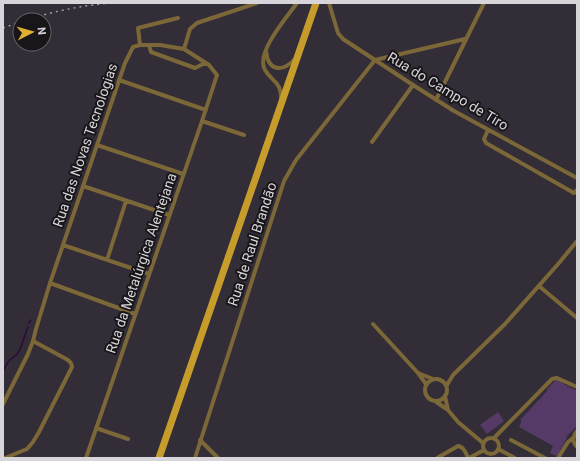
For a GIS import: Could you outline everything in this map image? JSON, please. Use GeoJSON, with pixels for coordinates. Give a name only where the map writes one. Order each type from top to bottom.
{"type":"FeatureCollection","features":[{"type":"Feature","properties":{"kind":"main road"},"geometry":{"type":"LineString","coordinates":[[159,458],[316,3]]}},
{"type":"Feature","properties":{"kind":"street"},"geometry":{"type":"LineString","coordinates":[[184,49],[190,29],[197,23],[257,3]]}},
{"type":"Feature","properties":{"kind":"street"},"geometry":{"type":"LineString","coordinates":[[280,105],[280,87],[264,68],[262,64],[263,57],[271,40],[297,3]]}},
{"type":"Feature","properties":{"kind":"street","name":"Rua do Campo de Tiro"},"geometry":{"type":"LineString","coordinates":[[329,3],[340,36],[436,100],[577,178]]}},
{"type":"Feature","properties":{"kind":"street"},"geometry":{"type":"LineString","coordinates":[[436,100],[484,3]]}},
{"type":"Feature","properties":{"kind":"street"},"geometry":{"type":"LineString","coordinates":[[149,45],[151,52],[195,68],[205,63],[184,49],[160,44],[140,45],[138,28],[178,18]]}},
{"type":"Feature","properties":{"kind":"street"},"geometry":{"type":"LineString","coordinates":[[375,60],[465,40]]}},
{"type":"Feature","properties":{"kind":"street","name":"Rua das Novas Tecnologias"},"geometry":{"type":"LineString","coordinates":[[3,404],[33,341],[50,283],[125,63],[134,48],[140,45]]}},
{"type":"Feature","properties":{"kind":"street"},"geometry":{"type":"LineString","coordinates":[[266,50],[268,62],[276,68],[285,68],[298,56]]}},
{"type":"Feature","properties":{"kind":"street","name":"Rua de Raul Brandão"},"geometry":{"type":"LineString","coordinates":[[195,458],[284,181],[296,160],[375,60]]}},
{"type":"Feature","properties":{"kind":"street","name":"Rua da Metalúrgica Alentejana"},"geometry":{"type":"LineString","coordinates":[[86,458],[206,110],[216,75],[209,65],[205,63]]}},
{"type":"Feature","properties":{"kind":"street"},"geometry":{"type":"LineString","coordinates":[[119,80],[206,110]]}},
{"type":"Feature","properties":{"kind":"street"},"geometry":{"type":"LineString","coordinates":[[372,142],[413,85]]}},
{"type":"Feature","properties":{"kind":"street"},"geometry":{"type":"LineString","coordinates":[[202,121],[244,135]]}},
{"type":"Feature","properties":{"kind":"street"},"geometry":{"type":"LineString","coordinates":[[488,130],[484,139],[486,143],[574,193],[577,190]]}},
{"type":"Feature","properties":{"kind":"street"},"geometry":{"type":"LineString","coordinates":[[97,145],[183,174]]}},
{"type":"Feature","properties":{"kind":"street"},"geometry":{"type":"LineString","coordinates":[[83,186],[169,215]]}},
{"type":"Feature","properties":{"kind":"street"},"geometry":{"type":"LineString","coordinates":[[107,260],[126,201]]}},
{"type":"Feature","properties":{"kind":"street"},"geometry":{"type":"LineString","coordinates":[[448,410],[446,396],[447,385],[453,376],[505,324],[577,241]]}},
{"type":"Feature","properties":{"kind":"street"},"geometry":{"type":"LineString","coordinates":[[63,245],[149,274]]}},
{"type":"Feature","properties":{"kind":"street"},"geometry":{"type":"LineString","coordinates":[[50,283],[135,314]]}},
{"type":"Feature","properties":{"kind":"street"},"geometry":{"type":"LineString","coordinates":[[539,286],[577,318]]}},
{"type":"Feature","properties":{"kind":"street"},"geometry":{"type":"LineString","coordinates":[[373,324],[418,372],[426,384],[425,388],[428,398],[448,410],[458,422],[483,442],[485,451],[483,458]]}},
{"type":"Feature","properties":{"kind":"street"},"geometry":{"type":"LineString","coordinates":[[3,455],[5,458],[27,449],[33,442],[72,367],[68,360],[33,341]]}},
{"type":"Feature","properties":{"kind":"street"},"geometry":{"type":"LineString","coordinates":[[418,372],[434,379],[442,380],[453,376]]}},
{"type":"Feature","properties":{"kind":"street"},"geometry":{"type":"LineString","coordinates":[[494,438],[552,380],[557,378],[577,387]]}},
{"type":"Feature","properties":{"kind":"street"},"geometry":{"type":"LineString","coordinates":[[426,384],[434,379]]}},
{"type":"Feature","properties":{"kind":"street"},"geometry":{"type":"LineString","coordinates":[[442,380],[447,385]]}},
{"type":"Feature","properties":{"kind":"street"},"geometry":{"type":"LineString","coordinates":[[434,401],[441,400],[446,396]]}},
{"type":"Feature","properties":{"kind":"street"},"geometry":{"type":"LineString","coordinates":[[96,428],[128,439]]}},
{"type":"Feature","properties":{"kind":"street"},"geometry":{"type":"LineString","coordinates":[[558,458],[577,431]]}},
{"type":"Feature","properties":{"kind":"street"},"geometry":{"type":"LineString","coordinates":[[483,442],[486,438],[492,437],[498,442],[499,446],[493,454],[488,454],[485,451]]}},
{"type":"Feature","properties":{"kind":"street"},"geometry":{"type":"LineString","coordinates":[[573,438],[577,446]]}},
{"type":"Feature","properties":{"kind":"street"},"geometry":{"type":"LineString","coordinates":[[200,440],[218,458]]}},
{"type":"Feature","properties":{"kind":"street"},"geometry":{"type":"LineString","coordinates":[[511,440],[545,458]]}},
{"type":"Feature","properties":{"kind":"street"},"geometry":{"type":"LineString","coordinates":[[437,458],[458,446],[463,448],[469,458],[485,451]]}},
{"type":"Feature","properties":{"kind":"street"},"geometry":{"type":"LineString","coordinates":[[498,449],[516,458]]}},
{"type":"Feature","properties":{"kind":"shaded area"},"geometry":{"type":"Polygon","coordinates":[[[558,380],[577,391],[577,426],[566,437],[567,438],[557,456],[550,453],[553,446],[519,427],[521,419],[547,391],[547,389],[558,380]]]}},
{"type":"Feature","properties":{"kind":"shaded area"},"geometry":{"type":"Polygon","coordinates":[[[498,412],[504,421],[487,434],[480,425],[498,412]]]}},
{"type":"Feature","properties":{"kind":"waterway"},"geometry":{"type":"LineString","coordinates":[[3,371],[8,362],[19,351],[28,327]]}},
{"type":"Feature","properties":{"kind":"railway"},"geometry":{"type":"LineString","coordinates":[[52,13],[109,3]]}},
{"type":"Feature","properties":{"kind":"railway"},"geometry":{"type":"LineString","coordinates":[[3,28],[12,25]]}}]}
